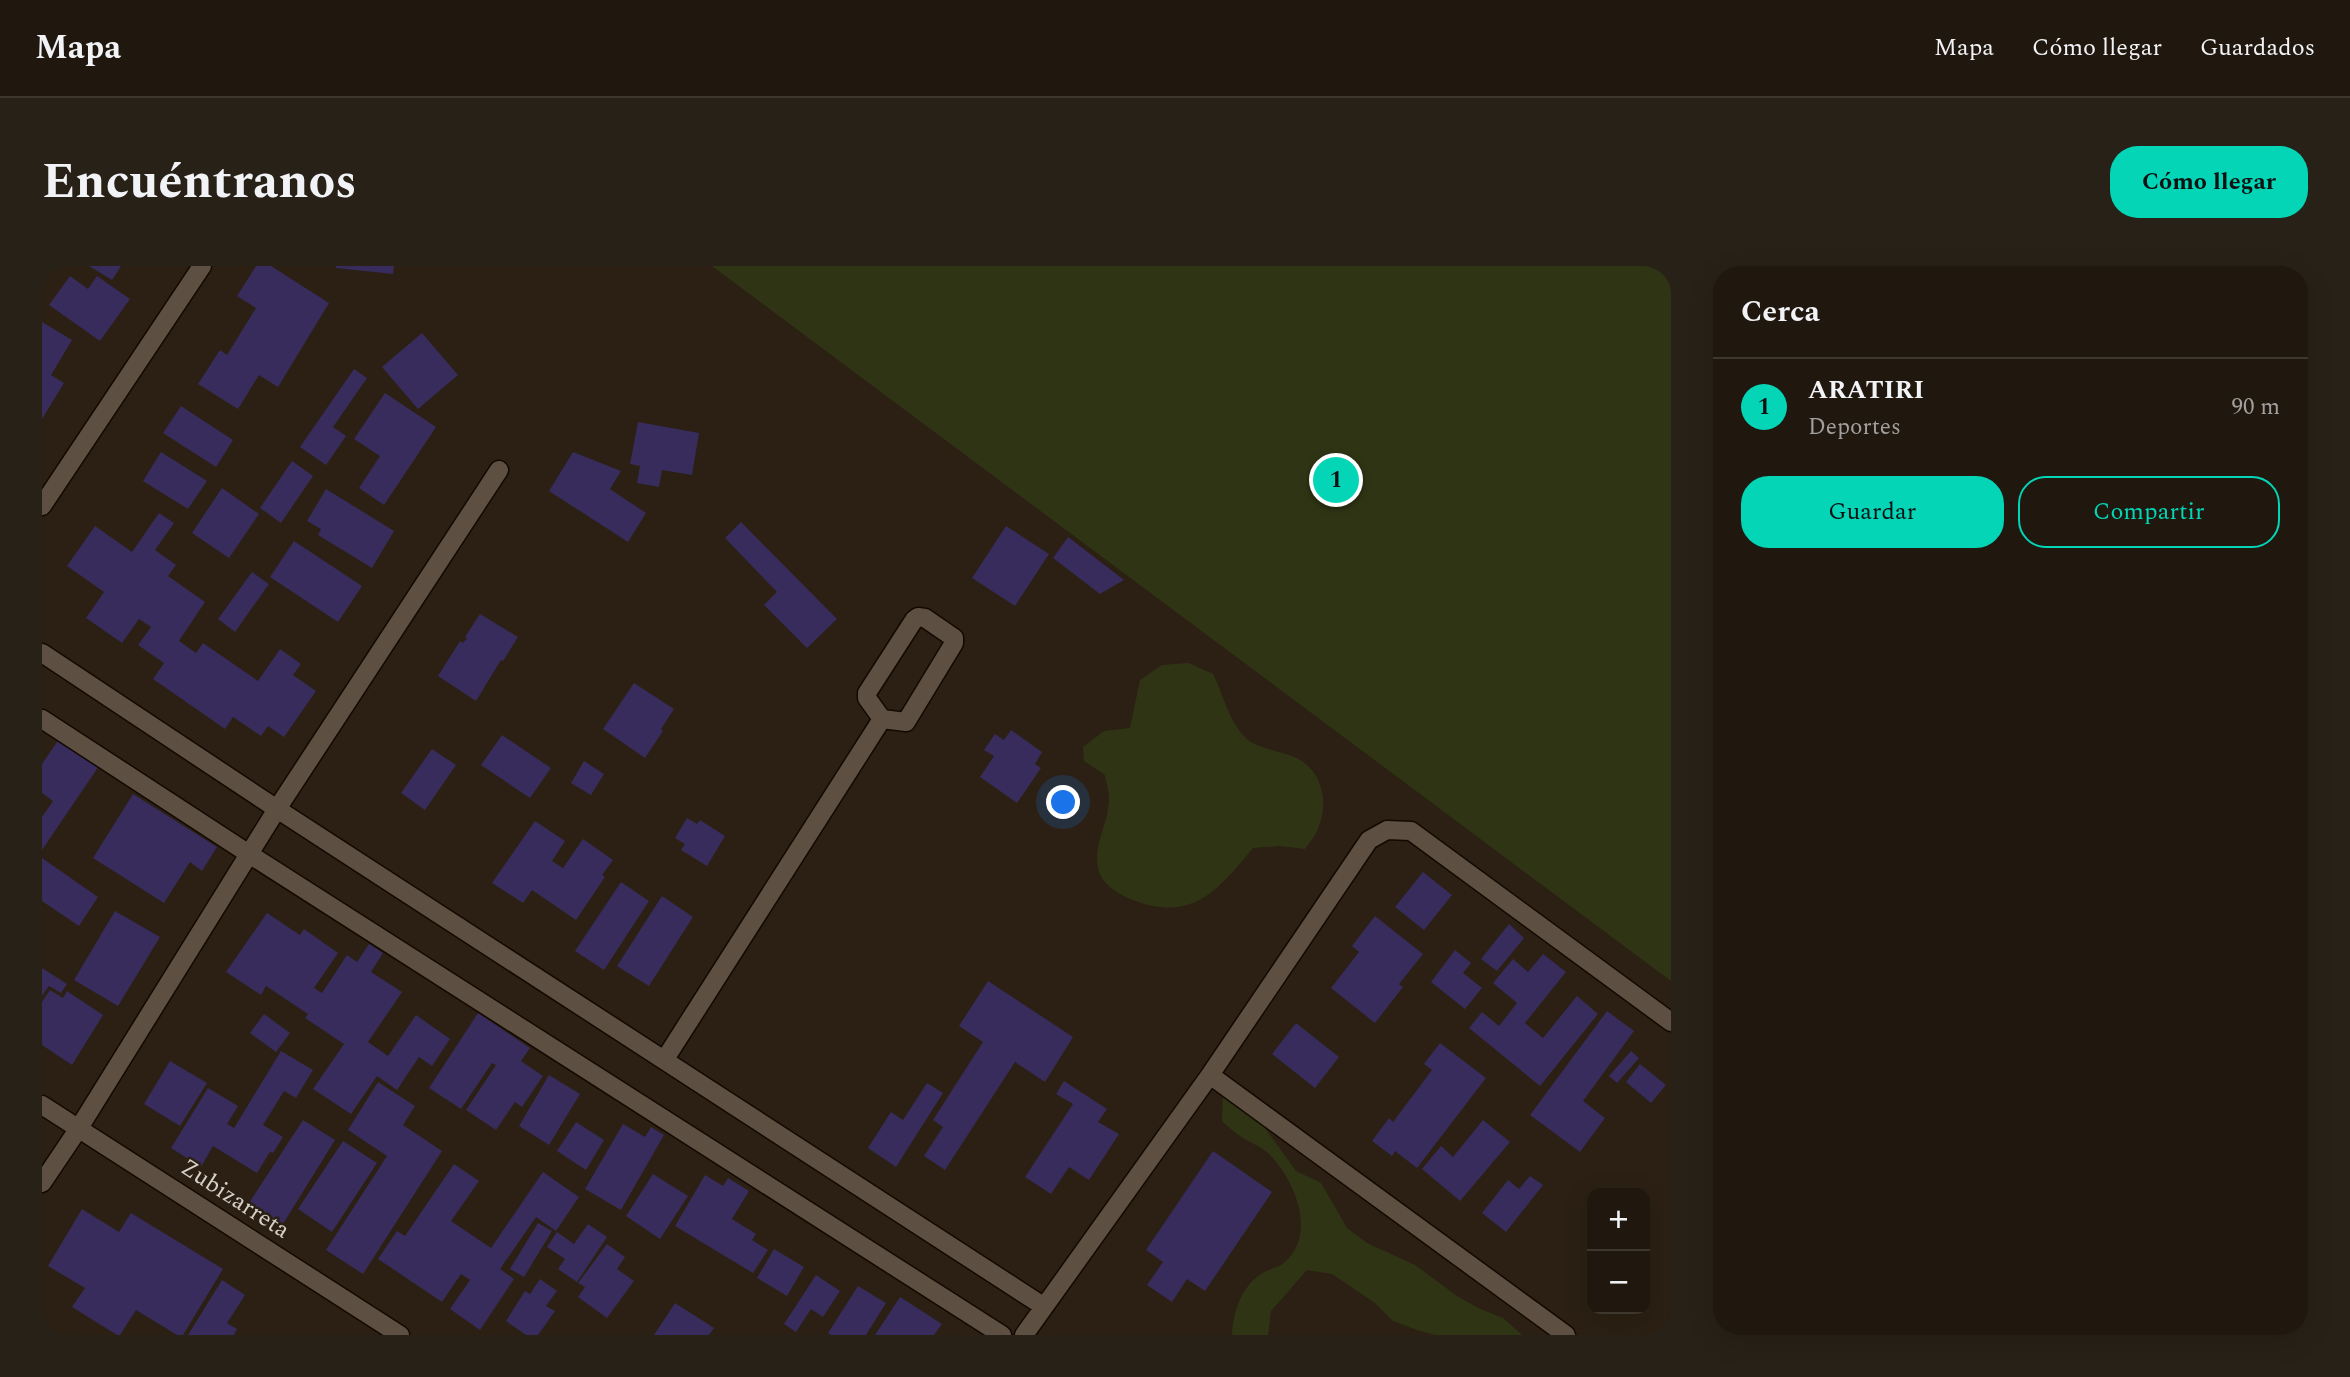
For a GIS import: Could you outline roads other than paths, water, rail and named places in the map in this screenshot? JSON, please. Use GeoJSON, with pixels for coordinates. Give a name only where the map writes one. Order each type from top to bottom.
{"type":"FeatureCollection","features":[{"type":"Feature","properties":{"kind":"street"},"geometry":{"type":"LineString","coordinates":[[42,506],[202,266]]}},
{"type":"Feature","properties":{"kind":"street"},"geometry":{"type":"LineString","coordinates":[[42,1183],[277,809],[499,470]]}},
{"type":"Feature","properties":{"kind":"street"},"geometry":{"type":"LineString","coordinates":[[925,618],[954,638],[954,643],[906,722],[882,719],[867,698],[867,693],[914,620],[925,618]]}},
{"type":"Feature","properties":{"kind":"street"},"geometry":{"type":"LineString","coordinates":[[42,653],[277,809],[1042,1306]]}},
{"type":"Feature","properties":{"kind":"street"},"geometry":{"type":"LineString","coordinates":[[42,719],[1002,1335]]}},
{"type":"Feature","properties":{"kind":"street"},"geometry":{"type":"LineString","coordinates":[[665,1059],[882,719]]}},
{"type":"Feature","properties":{"kind":"street"},"geometry":{"type":"LineString","coordinates":[[1024,1335],[1042,1306],[1210,1075],[1369,841],[1387,831],[1411,831],[1671,1021]]}},
{"type":"Feature","properties":{"kind":"street"},"geometry":{"type":"LineString","coordinates":[[1210,1075],[1566,1335]]}},
{"type":"Feature","properties":{"kind":"street","name":"Zubizarreta"},"geometry":{"type":"LineString","coordinates":[[42,1105],[400,1335]]}},
{"type":"Feature","properties":{"kind":"place","name":"ARATIRI"},"geometry":{"type":"Point","coordinates":[1336,480]}}]}
